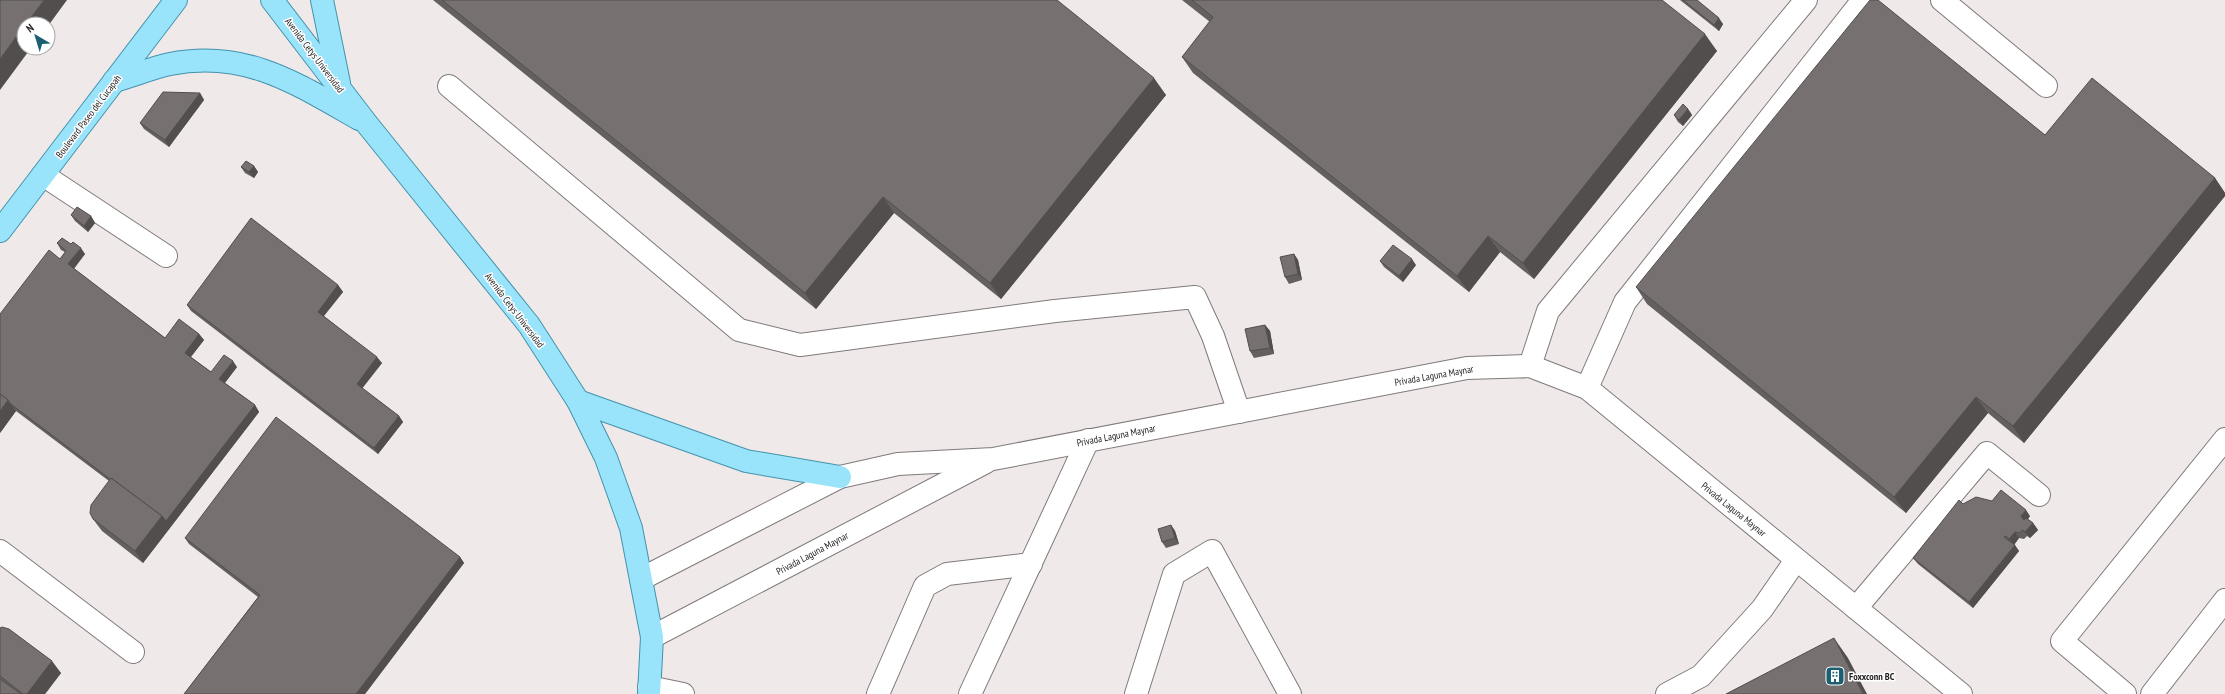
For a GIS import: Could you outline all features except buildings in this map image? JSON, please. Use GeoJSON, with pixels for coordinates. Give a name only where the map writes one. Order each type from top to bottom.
{"type":"FeatureCollection","features":[{"type":"Feature","properties":{"kind":"main road","name":"Boulevard Paseo del Cucapah"},"geometry":{"type":"LineString","coordinates":[[0,231],[176,0]]}},
{"type":"Feature","properties":{"kind":"main road","name":"Avenida Cetys Universidad"},"geometry":{"type":"LineString","coordinates":[[272,0],[367,124],[529,325],[578,401],[606,458],[631,528],[652,637],[649,690]]}},
{"type":"Feature","properties":{"kind":"main road"},"geometry":{"type":"LineString","coordinates":[[322,0],[340,88]]}},
{"type":"Feature","properties":{"kind":"main road"},"geometry":{"type":"LineString","coordinates":[[114,81],[170,64],[207,60],[248,65],[288,78],[367,124]]}},
{"type":"Feature","properties":{"kind":"main road"},"geometry":{"type":"LineString","coordinates":[[578,401],[746,461],[840,477]]}},
{"type":"Feature","properties":{"kind":"lane"},"geometry":{"type":"LineString","coordinates":[[1530,366],[1548,311],[1806,0]]}},
{"type":"Feature","properties":{"kind":"lane"},"geometry":{"type":"LineString","coordinates":[[1587,388],[1625,302],[1863,0]]}},
{"type":"Feature","properties":{"kind":"lane"},"geometry":{"type":"LineString","coordinates":[[1942,0],[2046,86]]}},
{"type":"Feature","properties":{"kind":"lane"},"geometry":{"type":"LineString","coordinates":[[449,86],[739,330],[800,345],[1054,311],[1195,297],[1213,336],[1239,412]]}},
{"type":"Feature","properties":{"kind":"lane"},"geometry":{"type":"LineString","coordinates":[[43,175],[166,256]]}},
{"type":"Feature","properties":{"kind":"lane","name":"Privada Laguna Maynar"},"geometry":{"type":"LineString","coordinates":[[641,579],[840,477],[898,464],[993,459],[1467,368],[1530,366],[1587,388],[1961,694]]}},
{"type":"Feature","properties":{"kind":"lane"},"geometry":{"type":"LineString","coordinates":[[970,694],[1088,440]]}},
{"type":"Feature","properties":{"kind":"lane"},"geometry":{"type":"LineString","coordinates":[[2125,694],[2062,641],[2225,440]]}},
{"type":"Feature","properties":{"kind":"lane"},"geometry":{"type":"LineString","coordinates":[[1856,608],[1987,453],[2039,495]]}},
{"type":"Feature","properties":{"kind":"lane","name":"Privada Laguna Maynar"},"geometry":{"type":"LineString","coordinates":[[652,637],[993,459]]}},
{"type":"Feature","properties":{"kind":"lane"},"geometry":{"type":"LineString","coordinates":[[0,551],[133,652]]}},
{"type":"Feature","properties":{"kind":"lane"},"geometry":{"type":"LineString","coordinates":[[1136,694],[1174,574],[1212,551],[1290,694]]}},
{"type":"Feature","properties":{"kind":"lane"},"geometry":{"type":"LineString","coordinates":[[1667,694],[1701,676],[1762,609],[1796,560]]}},
{"type":"Feature","properties":{"kind":"lane"},"geometry":{"type":"LineString","coordinates":[[878,694],[925,586],[947,574],[1030,564]]}},
{"type":"Feature","properties":{"kind":"lane"},"geometry":{"type":"LineString","coordinates":[[2152,694],[2225,600]]}},
{"type":"Feature","properties":{"kind":"lane"},"geometry":{"type":"LineString","coordinates":[[649,690],[683,694]]}},
{"type":"Feature","properties":{"kind":"place","name":"Foxxconn BC"},"geometry":{"type":"Point","coordinates":[1835,676]}}]}
